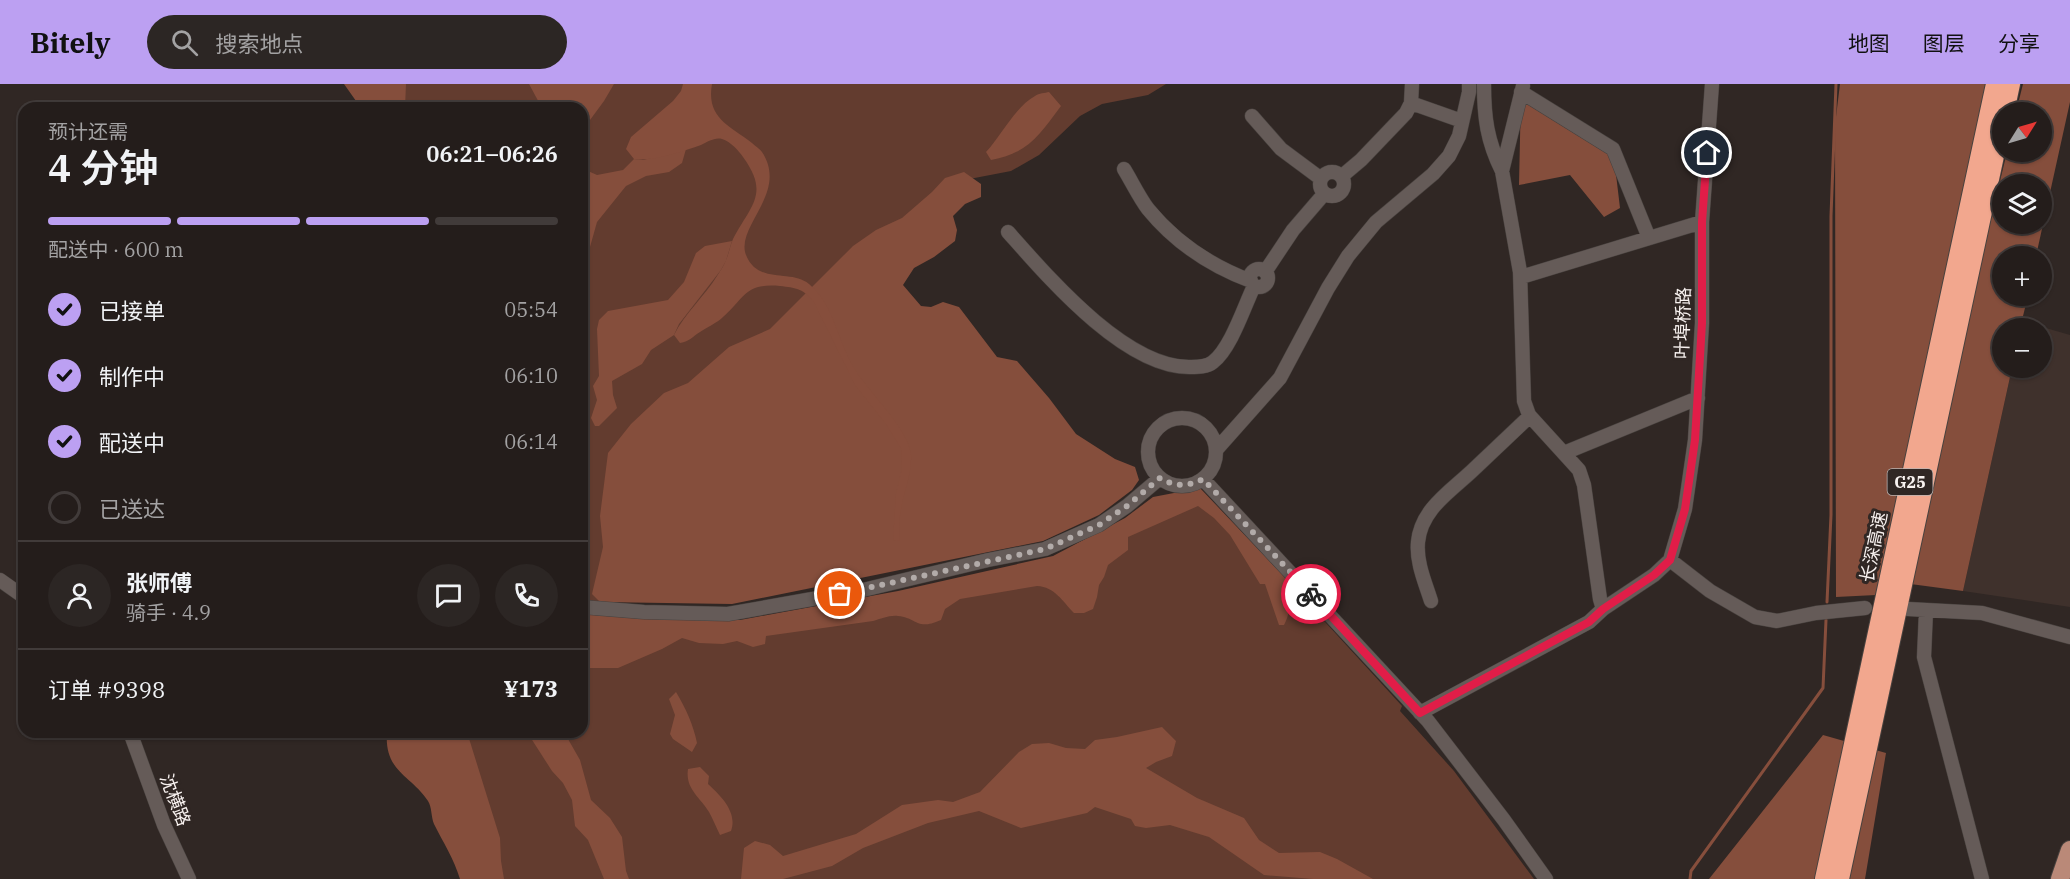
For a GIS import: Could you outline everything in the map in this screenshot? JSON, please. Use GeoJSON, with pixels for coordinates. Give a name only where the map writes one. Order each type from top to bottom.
{"type":"FeatureCollection","features":[{"type":"Feature","properties":{"kind":"highway","name":"长深高速"},"geometry":{"type":"LineString","coordinates":[[1824,879],[1995,84]]}},
{"type":"Feature","properties":{"kind":"highway"},"geometry":{"type":"LineString","coordinates":[[2007,102],[2011,84]]}},
{"type":"Feature","properties":{"kind":"highway","name":"长深高速"},"geometry":{"type":"LineString","coordinates":[[1839,879],[1994,162]]}},
{"type":"Feature","properties":{"kind":"main road"},"geometry":{"type":"LineString","coordinates":[[2060,879],[2070,850]]}},
{"type":"Feature","properties":{"kind":"street"},"geometry":{"type":"LineString","coordinates":[[1342,176],[1397,124],[1411,103],[1412,84]]}},
{"type":"Feature","properties":{"kind":"street"},"geometry":{"type":"LineString","coordinates":[[1216,450],[1280,378],[1328,288],[1348,256],[1376,222],[1433,174],[1449,156],[1459,136],[1469,84]]}},
{"type":"Feature","properties":{"kind":"street"},"geometry":{"type":"LineString","coordinates":[[1484,84],[1487,133],[1502,171],[1516,238],[1521,277],[1524,401],[1530,416],[1579,470],[1584,485],[1596,577],[1603,609]]}},
{"type":"Feature","properties":{"kind":"street","name":"叶埠桥路"},"geometry":{"type":"LineString","coordinates":[[1670,560],[1685,509],[1695,440],[1702,323],[1702,222],[1712,84]]}},
{"type":"Feature","properties":{"kind":"street"},"geometry":{"type":"LineString","coordinates":[[1502,171],[1522,88],[1612,149],[1649,238]]}},
{"type":"Feature","properties":{"kind":"street"},"geometry":{"type":"LineString","coordinates":[[1411,103],[1462,121]]}},
{"type":"Feature","properties":{"kind":"street"},"geometry":{"type":"LineString","coordinates":[[1252,116],[1281,148],[1320,178]]}},
{"type":"Feature","properties":{"kind":"street"},"geometry":{"type":"LineString","coordinates":[[1124,169],[1147,207],[1169,231],[1193,251],[1234,275],[1263,287],[1268,277],[1265,272],[1293,230],[1324,194]]}},
{"type":"Feature","properties":{"kind":"street"},"geometry":{"type":"LineString","coordinates":[[1330,171],[1342,176],[1344,188],[1339,194],[1331,197],[1324,194],[1319,187],[1320,178],[1330,171]]}},
{"type":"Feature","properties":{"kind":"street"},"geometry":{"type":"LineString","coordinates":[[1521,277],[1702,222]]}},
{"type":"Feature","properties":{"kind":"street"},"geometry":{"type":"LineString","coordinates":[[1008,232],[1045,274],[1116,338],[1163,363],[1182,368],[1200,367],[1212,363],[1219,355],[1227,344],[1252,283]]}},
{"type":"Feature","properties":{"kind":"street"},"geometry":{"type":"LineString","coordinates":[[1564,453],[1698,398]]}},
{"type":"Feature","properties":{"kind":"street"},"geometry":{"type":"LineString","coordinates":[[1431,601],[1418,558],[1421,529],[1430,512],[1445,494],[1530,416]]}},
{"type":"Feature","properties":{"kind":"street"},"geometry":{"type":"LineString","coordinates":[[1178,418],[1189,418],[1208,430],[1216,450],[1215,461],[1203,479],[1181,486],[1170,484],[1160,478],[1152,470],[1148,459],[1151,436],[1167,421],[1178,418]]}},
{"type":"Feature","properties":{"kind":"street"},"geometry":{"type":"LineString","coordinates":[[588,607],[644,612],[728,614],[862,590],[1045,549],[1099,525],[1127,506],[1160,478]]}},
{"type":"Feature","properties":{"kind":"street"},"geometry":{"type":"LineString","coordinates":[[1203,479],[1420,713],[1504,820],[1546,879]]}},
{"type":"Feature","properties":{"kind":"street"},"geometry":{"type":"LineString","coordinates":[[1420,713],[1589,622],[1603,609],[1654,575],[1670,560],[1710,591],[1755,617],[1777,621],[1816,613],[1865,608]]}},
{"type":"Feature","properties":{"kind":"street"},"geometry":{"type":"LineString","coordinates":[[0,580],[18,593]]}},
{"type":"Feature","properties":{"kind":"street"},"geometry":{"type":"LineString","coordinates":[[1908,609],[1982,613],[2070,638]]}},
{"type":"Feature","properties":{"kind":"street"},"geometry":{"type":"LineString","coordinates":[[1926,611],[1924,657],[1982,879]]}},
{"type":"Feature","properties":{"kind":"street","name":"沈横路"},"geometry":{"type":"LineString","coordinates":[[132,738],[164,825],[189,879]]}},
{"type":"Feature","properties":{"kind":"shaded area"},"geometry":{"type":"Polygon","coordinates":[[[344,84],[406,84],[405,102],[357,102],[344,84]]]}},
{"type":"Feature","properties":{"kind":"shaded area"},"geometry":{"type":"Polygon","coordinates":[[[389,84],[1166,84],[1148,95],[1102,104],[1080,116],[1039,155],[1011,171],[959,181],[622,465],[600,602],[588,600],[588,102],[392,102],[389,84]]]}},
{"type":"Feature","properties":{"kind":"shaded area"},"geometry":{"type":"Polygon","coordinates":[[[529,84],[614,84],[590,120],[588,142],[588,102],[539,102],[529,84]]]}},
{"type":"Feature","properties":{"kind":"shaded area"},"geometry":{"type":"Polygon","coordinates":[[[683,84],[712,84],[712,105],[716,113],[721,120],[761,151],[769,167],[766,195],[748,232],[745,244],[746,255],[751,264],[766,273],[802,280],[818,293],[830,313],[848,358],[860,378],[896,422],[909,445],[911,462],[900,513],[900,541],[893,540],[896,494],[902,468],[901,448],[886,424],[855,385],[809,296],[790,287],[768,286],[752,289],[721,319],[689,340],[680,343],[674,335],[723,266],[733,239],[755,199],[756,190],[751,170],[743,157],[737,149],[722,139],[714,139],[677,153],[642,160],[634,159],[626,149],[631,137],[673,101],[681,91],[683,84]]]}},
{"type":"Feature","properties":{"kind":"shaded area"},"geometry":{"type":"Polygon","coordinates":[[[1840,84],[1987,84],[1876,595],[1836,597],[1835,125],[1840,84]]]}},
{"type":"Feature","properties":{"kind":"shaded area"},"geometry":{"type":"Polygon","coordinates":[[[2023,84],[2070,84],[2070,102],[2052,184],[2052,174],[2002,174],[2005,162],[2052,162],[2052,102],[2018,102],[2023,84]]]}},
{"type":"Feature","properties":{"kind":"shaded area"},"geometry":{"type":"Polygon","coordinates":[[[1049,92],[1061,106],[1039,134],[1015,153],[991,160],[986,152],[1015,114],[1035,96],[1049,92]]]}},
{"type":"Feature","properties":{"kind":"shaded area"},"geometry":{"type":"Polygon","coordinates":[[[1521,92],[1613,149],[1620,208],[1604,217],[1570,175],[1519,185],[1521,92]]]}},
{"type":"Feature","properties":{"kind":"shaded area"},"geometry":{"type":"Polygon","coordinates":[[[686,149],[682,163],[669,172],[646,176],[626,186],[597,222],[588,250],[588,171],[597,175],[623,170],[634,159],[643,160],[686,149]]]}},
{"type":"Feature","properties":{"kind":"shaded area"},"geometry":{"type":"Polygon","coordinates":[[[964,172],[981,184],[981,197],[965,204],[953,216],[957,230],[955,241],[934,257],[914,268],[903,285],[921,306],[931,307],[943,302],[959,307],[997,357],[1017,361],[1076,434],[1115,459],[1135,467],[1139,480],[1132,490],[1099,515],[1043,541],[732,604],[600,602],[592,594],[603,547],[600,516],[608,453],[631,424],[664,393],[688,383],[729,347],[770,329],[853,246],[876,230],[902,218],[945,178],[964,172]]]}},
{"type":"Feature","properties":{"kind":"shaded area"},"geometry":{"type":"Polygon","coordinates":[[[1992,214],[1992,234],[2041,234],[2038,246],[1992,246],[1992,306],[2026,306],[2022,318],[1992,318],[1992,378],[2010,378],[1963,591],[1903,583],[1992,214]]]}},
{"type":"Feature","properties":{"kind":"shaded area"},"geometry":{"type":"Polygon","coordinates":[[[732,241],[721,270],[679,324],[674,335],[651,350],[642,364],[612,381],[617,408],[599,426],[595,426],[591,418],[597,400],[593,386],[599,376],[597,329],[599,320],[608,311],[668,300],[684,282],[696,253],[705,246],[732,241]]]}},
{"type":"Feature","properties":{"kind":"shaded area"},"geometry":{"type":"Polygon","coordinates":[[[2052,330],[2070,335],[2070,607],[1963,591],[2010,378],[2052,378],[2052,330]]]}},
{"type":"Feature","properties":{"kind":"shaded area"},"geometry":{"type":"Polygon","coordinates":[[[1200,488],[1295,588],[1284,625],[1279,625],[1265,584],[1260,584],[1230,535],[1214,518],[1198,506],[1128,537],[1128,550],[1108,565],[1099,585],[1093,609],[1084,613],[1074,613],[1049,589],[1037,586],[960,599],[945,609],[941,620],[933,623],[922,624],[905,617],[891,616],[873,621],[766,636],[765,644],[753,647],[737,641],[723,644],[699,643],[682,638],[618,668],[588,668],[588,614],[645,619],[740,620],[898,591],[1053,556],[1125,518],[1153,497],[1200,488]]]}},
{"type":"Feature","properties":{"kind":"shaded area"},"geometry":{"type":"Polygon","coordinates":[[[1201,493],[1303,604],[1305,600],[1402,706],[1400,711],[1454,771],[1534,879],[500,879],[463,738],[588,738],[588,626],[739,629],[1056,560],[1201,493]]]}},
{"type":"Feature","properties":{"kind":"shaded area"},"geometry":{"type":"Polygon","coordinates":[[[676,692],[689,717],[697,743],[692,752],[673,739],[670,734],[675,715],[669,699],[676,692]]]}},
{"type":"Feature","properties":{"kind":"shaded area"},"geometry":{"type":"Polygon","coordinates":[[[1162,727],[1176,741],[1172,756],[1146,768],[1197,798],[1244,818],[1259,840],[1279,853],[1320,852],[1373,879],[1313,879],[1264,875],[1209,837],[1170,825],[1146,828],[1135,826],[1131,819],[1095,807],[1087,813],[1021,828],[979,811],[928,823],[863,848],[832,866],[783,879],[741,879],[744,848],[755,841],[770,845],[783,856],[856,834],[902,805],[938,800],[953,802],[980,792],[1019,752],[1032,744],[1049,743],[1066,748],[1085,749],[1095,740],[1162,727]]]}},
{"type":"Feature","properties":{"kind":"shaded area"},"geometry":{"type":"Polygon","coordinates":[[[1823,735],[1886,753],[1865,879],[1709,879],[1823,735]]]}},
{"type":"Feature","properties":{"kind":"shaded area"},"geometry":{"type":"Polygon","coordinates":[[[387,738],[469,738],[500,838],[504,879],[460,879],[434,824],[428,801],[394,764],[387,745],[387,738]]]}},
{"type":"Feature","properties":{"kind":"shaded area"},"geometry":{"type":"Polygon","coordinates":[[[531,738],[567,738],[580,760],[591,800],[610,818],[622,837],[629,879],[604,879],[588,840],[575,826],[572,800],[563,783],[552,771],[531,738]]]}},
{"type":"Feature","properties":{"kind":"shaded area"},"geometry":{"type":"Polygon","coordinates":[[[700,767],[709,776],[708,784],[727,804],[732,817],[731,831],[720,835],[709,812],[691,787],[688,769],[700,767]]]}},
{"type":"Feature","properties":{"kind":"waterway"},"geometry":{"type":"LineString","coordinates":[[1827,602],[1831,515],[1831,216],[1836,84]]}},
{"type":"Feature","properties":{"kind":"waterway"},"geometry":{"type":"LineString","coordinates":[[1690,879],[1691,871],[1823,688],[1826,620]]}},
{"type":"Feature","properties":{"kind":"way so far"},"geometry":{"type":"LineString","coordinates":[[840,594],[1045,549],[1099,525],[1127,506],[1160,478],[1170,484],[1181,486],[1203,479],[1311,594]]}},
{"type":"Feature","properties":{"kind":"route"},"geometry":{"type":"LineString","coordinates":[[1311,594],[1420,713],[1589,622],[1603,609],[1654,575],[1670,560],[1685,509],[1695,440],[1702,323],[1702,222],[1707,153]]}}]}
